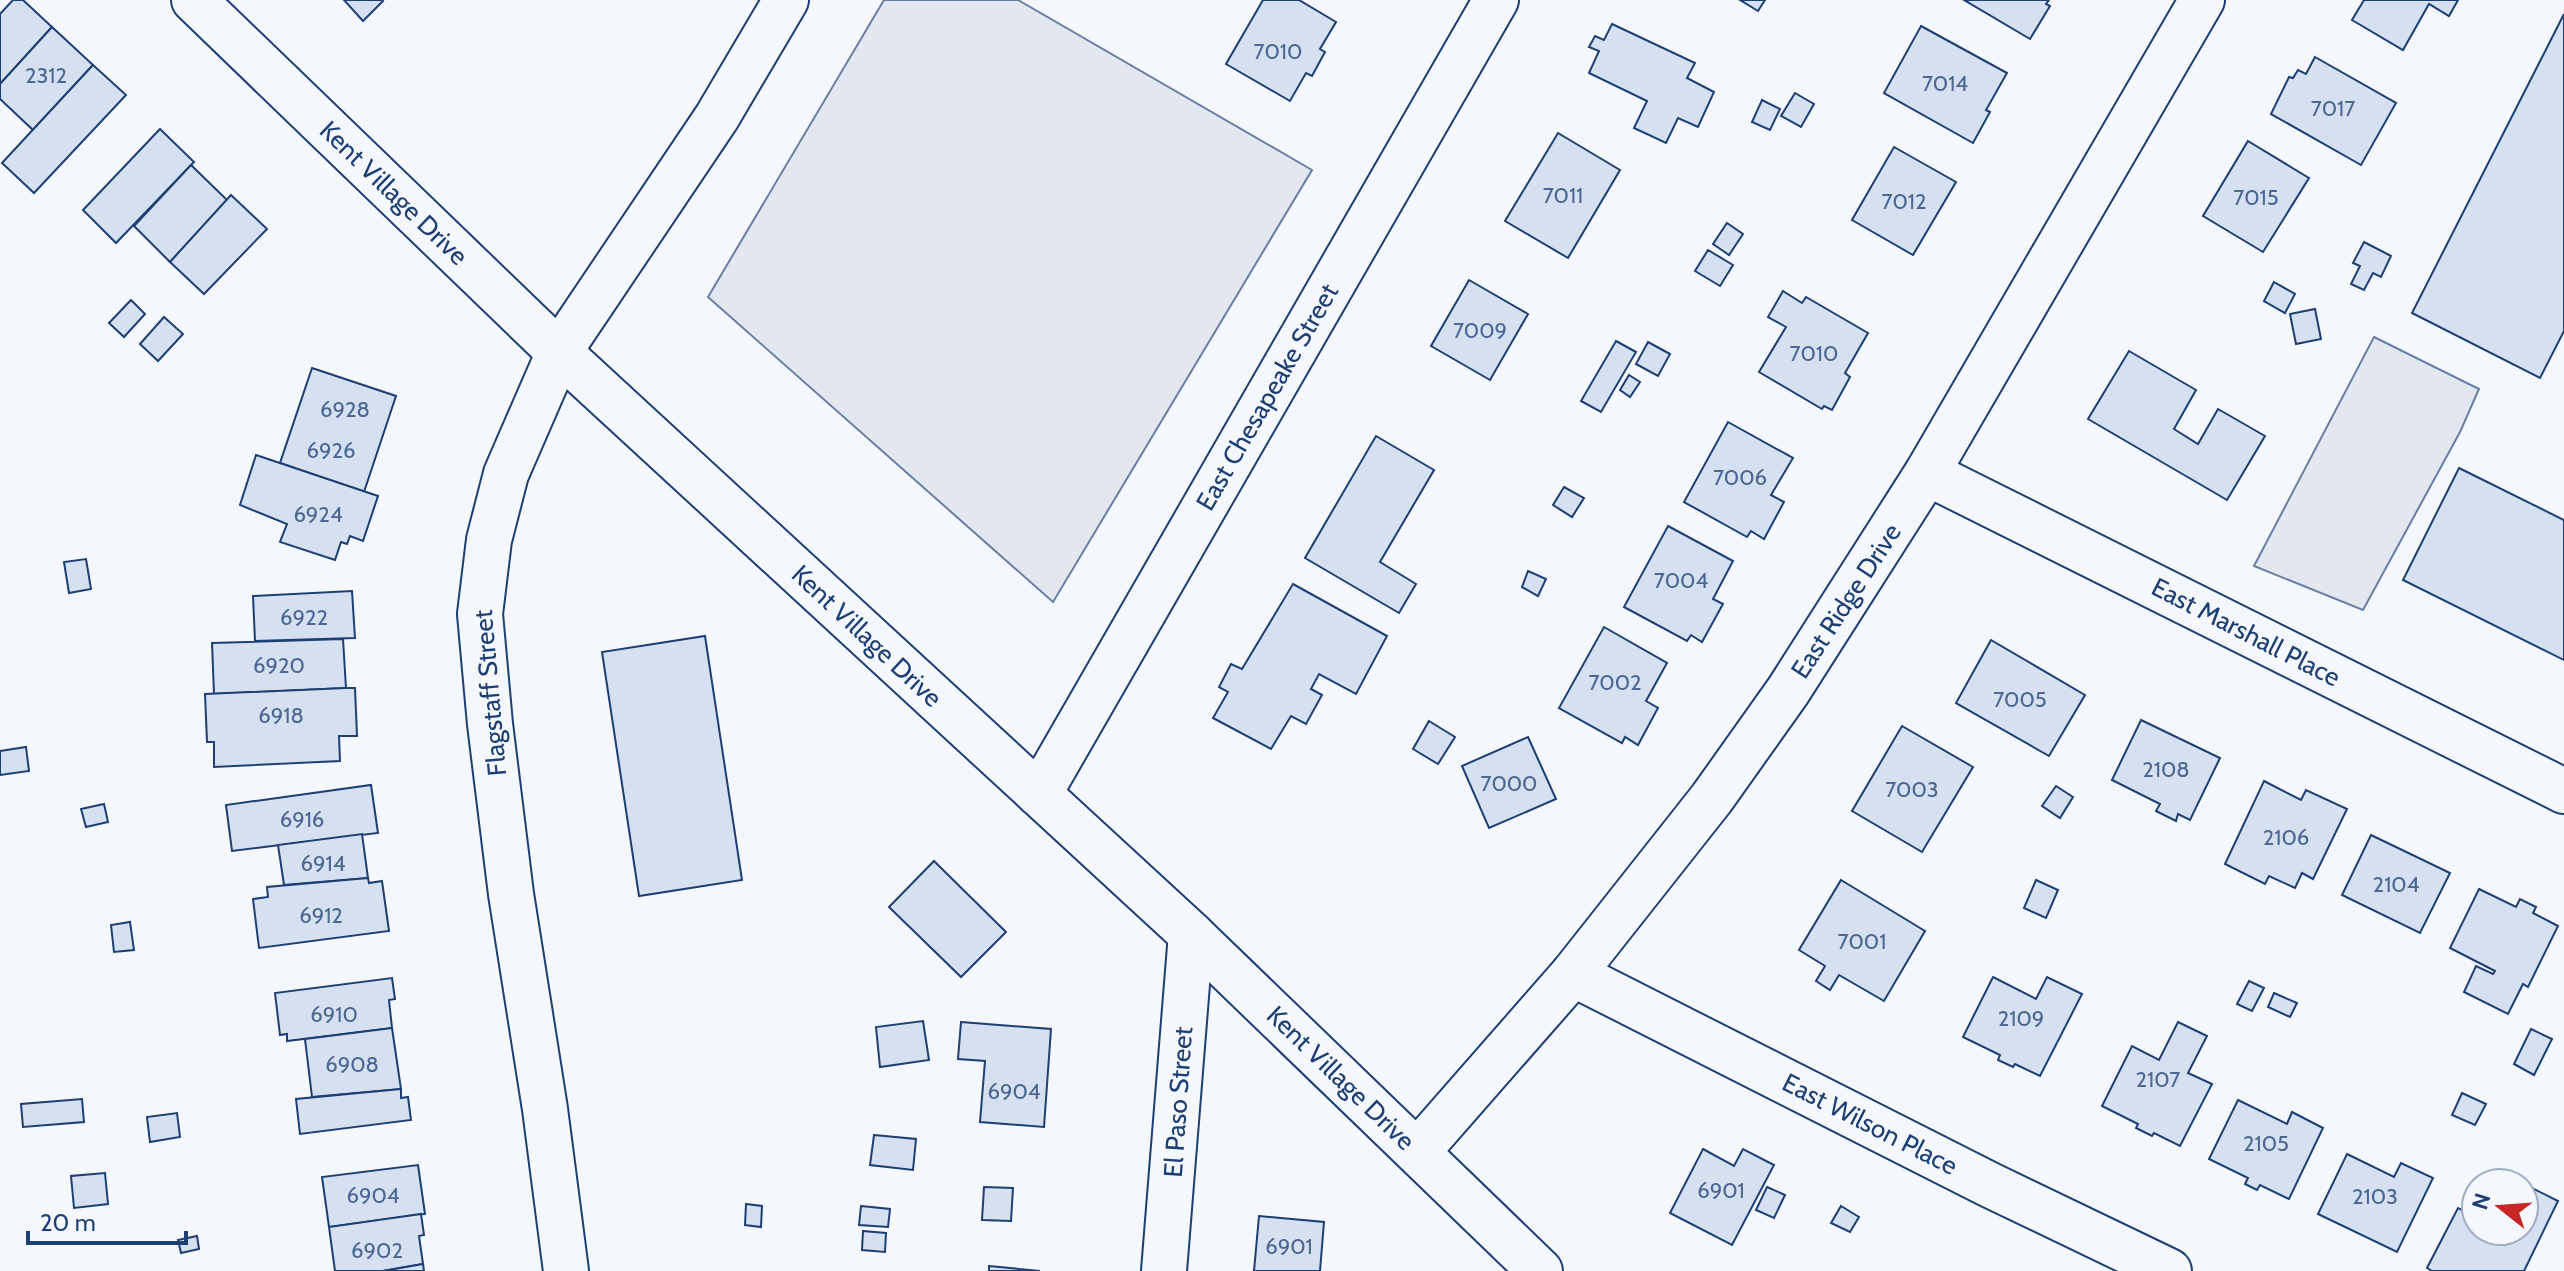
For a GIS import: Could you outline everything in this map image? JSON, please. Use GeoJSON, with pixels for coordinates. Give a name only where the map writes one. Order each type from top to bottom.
{"type":"FeatureCollection","features":[{"type":"Feature","properties":{"kind":"street","name":"Kent Village Drive"},"geometry":{"type":"LineString","coordinates":[[194,0],[559,352],[1191,934],[1540,1271]]}},
{"type":"Feature","properties":{"kind":"street","name":"Flagstaff Street"},"geometry":{"type":"LineString","coordinates":[[566,1271],[545,1109],[511,894],[480,614],[489,540],[506,474],[559,352],[717,117],[786,0]]}},
{"type":"Feature","properties":{"kind":"street","name":"East Chesapeake Street"},"geometry":{"type":"LineString","coordinates":[[1039,794],[1496,0]]}},
{"type":"Feature","properties":{"kind":"street","name":"East Ridge Drive"},"geometry":{"type":"LineString","coordinates":[[1418,1151],[1573,974],[1712,798],[1788,691],[1927,473],[2202,0]]}},
{"type":"Feature","properties":{"kind":"street","name":"East Marshall Place"},"geometry":{"type":"LineString","coordinates":[[1927,473],[2564,791]]}},
{"type":"Feature","properties":{"kind":"street","name":"El Paso Street"},"geometry":{"type":"LineString","coordinates":[[1164,1271],[1191,934]]}},
{"type":"Feature","properties":{"kind":"street","name":"East Wilson Place"},"geometry":{"type":"LineString","coordinates":[[1573,974],[1990,1185],[2169,1271]]}},
{"type":"Feature","properties":{"kind":"shaded area"},"geometry":{"type":"Polygon","coordinates":[[[884,0],[1018,0],[1312,170],[1053,602],[708,297],[884,0]]]}},
{"type":"Feature","properties":{"kind":"shaded area"},"geometry":{"type":"Polygon","coordinates":[[[2374,337],[2479,389],[2460,432],[2363,610],[2254,566],[2374,337]]]}},
{"type":"Feature","properties":{"kind":"building"},"geometry":{"type":"Polygon","coordinates":[[[13,0],[23,0],[52,27],[0,84],[0,14],[13,0]]]}},
{"type":"Feature","properties":{"kind":"building"},"geometry":{"type":"Polygon","coordinates":[[[344,0],[382,0],[383,1],[363,21],[344,0]]]}},
{"type":"Feature","properties":{"kind":"building"},"geometry":{"type":"Polygon","coordinates":[[[1263,0],[1299,0],[1336,22],[1320,49],[1325,52],[1312,76],[1306,73],[1290,101],[1226,64],[1263,0]]]}},
{"type":"Feature","properties":{"kind":"building"},"geometry":{"type":"Polygon","coordinates":[[[1740,0],[1765,0],[1758,11],[1740,0]]]}},
{"type":"Feature","properties":{"kind":"building"},"geometry":{"type":"Polygon","coordinates":[[[1964,0],[2049,0],[2046,4],[2050,6],[2030,39],[1964,0]]]}},
{"type":"Feature","properties":{"kind":"building"},"geometry":{"type":"Polygon","coordinates":[[[2364,0],[2458,0],[2449,16],[2429,4],[2403,50],[2352,20],[2364,0]]]}},
{"type":"Feature","properties":{"kind":"building"},"geometry":{"type":"Polygon","coordinates":[[[2564,14],[2564,331],[2540,378],[2412,313],[2564,14]]]}},
{"type":"Feature","properties":{"kind":"building"},"geometry":{"type":"Polygon","coordinates":[[[1612,24],[1695,63],[1687,78],[1714,92],[1698,127],[1678,118],[1666,143],[1634,128],[1647,101],[1589,73],[1599,51],[1589,47],[1595,36],[1604,40],[1612,24]]]}},
{"type":"Feature","properties":{"kind":"building"},"geometry":{"type":"Polygon","coordinates":[[[1921,26],[2007,73],[1986,110],[1990,112],[1973,143],[1884,93],[1921,26]]]}},
{"type":"Feature","properties":{"kind":"building"},"geometry":{"type":"Polygon","coordinates":[[[52,27],[93,65],[33,130],[0,99],[0,84],[52,27]]]}},
{"type":"Feature","properties":{"kind":"building"},"geometry":{"type":"Polygon","coordinates":[[[2315,57],[2396,103],[2361,165],[2271,114],[2289,77],[2293,78],[2298,70],[2306,74],[2315,57]]]}},
{"type":"Feature","properties":{"kind":"building"},"geometry":{"type":"Polygon","coordinates":[[[93,65],[126,95],[34,193],[2,163],[93,65]]]}},
{"type":"Feature","properties":{"kind":"building"},"geometry":{"type":"Polygon","coordinates":[[[1795,93],[1814,104],[1801,127],[1781,116],[1795,93]]]}},
{"type":"Feature","properties":{"kind":"building"},"geometry":{"type":"Polygon","coordinates":[[[1762,100],[1780,109],[1770,130],[1752,122],[1762,100]]]}},
{"type":"Feature","properties":{"kind":"building"},"geometry":{"type":"Polygon","coordinates":[[[160,129],[194,162],[116,243],[83,210],[160,129]]]}},
{"type":"Feature","properties":{"kind":"building"},"geometry":{"type":"Polygon","coordinates":[[[1558,133],[1620,170],[1568,258],[1505,221],[1558,133]]]}},
{"type":"Feature","properties":{"kind":"building"},"geometry":{"type":"Polygon","coordinates":[[[2248,141],[2309,178],[2263,252],[2203,216],[2248,141]]]}},
{"type":"Feature","properties":{"kind":"building"},"geometry":{"type":"Polygon","coordinates":[[[1894,147],[1956,182],[1913,255],[1852,220],[1894,147]]]}},
{"type":"Feature","properties":{"kind":"building"},"geometry":{"type":"Polygon","coordinates":[[[191,165],[227,200],[170,262],[134,226],[191,165]]]}},
{"type":"Feature","properties":{"kind":"building"},"geometry":{"type":"Polygon","coordinates":[[[231,195],[267,229],[204,294],[170,262],[231,195]]]}},
{"type":"Feature","properties":{"kind":"building"},"geometry":{"type":"Polygon","coordinates":[[[1727,223],[1743,234],[1729,255],[1713,244],[1727,223]]]}},
{"type":"Feature","properties":{"kind":"building"},"geometry":{"type":"Polygon","coordinates":[[[2364,242],[2391,256],[2381,277],[2373,273],[2364,290],[2351,284],[2360,266],[2353,263],[2364,242]]]}},
{"type":"Feature","properties":{"kind":"building"},"geometry":{"type":"Polygon","coordinates":[[[1708,250],[1733,265],[1720,286],[1695,271],[1708,250]]]}},
{"type":"Feature","properties":{"kind":"building"},"geometry":{"type":"Polygon","coordinates":[[[1469,280],[1528,314],[1490,380],[1431,346],[1469,280]]]}},
{"type":"Feature","properties":{"kind":"building"},"geometry":{"type":"Polygon","coordinates":[[[2274,282],[2295,294],[2285,313],[2264,301],[2274,282]]]}},
{"type":"Feature","properties":{"kind":"building"},"geometry":{"type":"Polygon","coordinates":[[[1783,291],[1802,303],[1806,297],[1868,333],[1845,373],[1850,377],[1832,410],[1824,406],[1822,409],[1759,372],[1786,327],[1768,317],[1783,291]]]}},
{"type":"Feature","properties":{"kind":"building"},"geometry":{"type":"Polygon","coordinates":[[[131,300],[145,314],[124,337],[109,323],[131,300]]]}},
{"type":"Feature","properties":{"kind":"building"},"geometry":{"type":"Polygon","coordinates":[[[2315,309],[2321,339],[2296,344],[2290,314],[2315,309]]]}},
{"type":"Feature","properties":{"kind":"building"},"geometry":{"type":"Polygon","coordinates":[[[164,317],[183,334],[158,361],[140,344],[164,317]]]}},
{"type":"Feature","properties":{"kind":"building"},"geometry":{"type":"Polygon","coordinates":[[[1616,341],[1636,352],[1601,412],[1581,401],[1616,341]]]}},
{"type":"Feature","properties":{"kind":"building"},"geometry":{"type":"Polygon","coordinates":[[[1648,342],[1670,354],[1658,376],[1636,364],[1648,342]]]}},
{"type":"Feature","properties":{"kind":"building"},"geometry":{"type":"Polygon","coordinates":[[[2129,351],[2196,390],[2174,429],[2198,444],[2218,409],[2265,436],[2227,500],[2088,419],[2129,351]]]}},
{"type":"Feature","properties":{"kind":"building"},"geometry":{"type":"Polygon","coordinates":[[[312,368],[396,396],[364,492],[280,463],[312,368]]]}},
{"type":"Feature","properties":{"kind":"building"},"geometry":{"type":"Polygon","coordinates":[[[1629,375],[1640,382],[1630,397],[1620,390],[1629,375]]]}},
{"type":"Feature","properties":{"kind":"building"},"geometry":{"type":"Polygon","coordinates":[[[1728,422],[1793,458],[1771,495],[1784,502],[1764,539],[1751,531],[1747,537],[1684,502],[1728,422]]]}},
{"type":"Feature","properties":{"kind":"building"},"geometry":{"type":"Polygon","coordinates":[[[1376,436],[1434,470],[1380,562],[1416,584],[1399,613],[1305,558],[1376,436]]]}},
{"type":"Feature","properties":{"kind":"building"},"geometry":{"type":"Polygon","coordinates":[[[256,455],[378,496],[363,541],[350,536],[347,544],[341,542],[335,560],[280,542],[287,524],[240,505],[256,455]]]}},
{"type":"Feature","properties":{"kind":"building"},"geometry":{"type":"Polygon","coordinates":[[[2459,468],[2564,520],[2564,660],[2403,580],[2459,468]]]}},
{"type":"Feature","properties":{"kind":"building"},"geometry":{"type":"Polygon","coordinates":[[[1564,487],[1584,498],[1572,517],[1553,505],[1564,487]]]}},
{"type":"Feature","properties":{"kind":"building"},"geometry":{"type":"Polygon","coordinates":[[[1668,526],[1733,561],[1713,599],[1723,604],[1702,642],[1691,635],[1687,641],[1624,607],[1668,526]]]}},
{"type":"Feature","properties":{"kind":"building"},"geometry":{"type":"Polygon","coordinates":[[[86,559],[91,589],[69,593],[64,562],[86,559]]]}},
{"type":"Feature","properties":{"kind":"building"},"geometry":{"type":"Polygon","coordinates":[[[1528,571],[1546,579],[1538,596],[1522,587],[1528,571]]]}},
{"type":"Feature","properties":{"kind":"building"},"geometry":{"type":"Polygon","coordinates":[[[1293,584],[1387,636],[1356,694],[1319,674],[1311,689],[1322,695],[1306,724],[1291,716],[1271,749],[1213,718],[1228,692],[1219,687],[1231,664],[1242,669],[1293,584]]]}},
{"type":"Feature","properties":{"kind":"building"},"geometry":{"type":"Polygon","coordinates":[[[352,591],[355,638],[255,641],[253,596],[352,591]]]}},
{"type":"Feature","properties":{"kind":"building"},"geometry":{"type":"Polygon","coordinates":[[[1604,627],[1667,663],[1646,701],[1658,708],[1638,745],[1625,737],[1622,743],[1559,708],[1604,627]]]}},
{"type":"Feature","properties":{"kind":"building"},"geometry":{"type":"Polygon","coordinates":[[[705,636],[742,880],[639,896],[602,652],[705,636]]]}},
{"type":"Feature","properties":{"kind":"building"},"geometry":{"type":"Polygon","coordinates":[[[343,639],[346,688],[214,694],[212,643],[343,639]]]}},
{"type":"Feature","properties":{"kind":"building"},"geometry":{"type":"Polygon","coordinates":[[[1991,640],[2085,695],[2049,756],[1956,703],[1991,640]]]}},
{"type":"Feature","properties":{"kind":"building"},"geometry":{"type":"Polygon","coordinates":[[[355,688],[357,736],[339,736],[340,761],[214,767],[214,742],[207,742],[205,694],[355,688]]]}},
{"type":"Feature","properties":{"kind":"building"},"geometry":{"type":"Polygon","coordinates":[[[2141,720],[2220,758],[2190,820],[2178,814],[2176,821],[2156,811],[2160,804],[2112,780],[2141,720]]]}},
{"type":"Feature","properties":{"kind":"building"},"geometry":{"type":"Polygon","coordinates":[[[1429,721],[1455,737],[1438,764],[1413,749],[1429,721]]]}},
{"type":"Feature","properties":{"kind":"building"},"geometry":{"type":"Polygon","coordinates":[[[1902,726],[1973,767],[1922,852],[1852,811],[1902,726]]]}},
{"type":"Feature","properties":{"kind":"building"},"geometry":{"type":"Polygon","coordinates":[[[1528,737],[1556,799],[1489,828],[1462,766],[1528,737]]]}},
{"type":"Feature","properties":{"kind":"building"},"geometry":{"type":"Polygon","coordinates":[[[26,747],[29,771],[0,775],[0,751],[26,747]]]}},
{"type":"Feature","properties":{"kind":"building"},"geometry":{"type":"Polygon","coordinates":[[[2264,781],[2301,800],[2306,790],[2347,809],[2313,879],[2302,873],[2295,888],[2269,876],[2265,884],[2225,864],[2264,781]]]}},
{"type":"Feature","properties":{"kind":"building"},"geometry":{"type":"Polygon","coordinates":[[[371,785],[378,833],[232,851],[226,805],[371,785]]]}},
{"type":"Feature","properties":{"kind":"building"},"geometry":{"type":"Polygon","coordinates":[[[2056,786],[2073,797],[2060,818],[2042,806],[2056,786]]]}},
{"type":"Feature","properties":{"kind":"building"},"geometry":{"type":"Polygon","coordinates":[[[104,804],[108,822],[86,827],[81,809],[104,804]]]}},
{"type":"Feature","properties":{"kind":"building"},"geometry":{"type":"Polygon","coordinates":[[[362,834],[368,878],[284,885],[278,845],[362,834]]]}},
{"type":"Feature","properties":{"kind":"building"},"geometry":{"type":"Polygon","coordinates":[[[2371,835],[2450,873],[2420,933],[2342,895],[2371,835]]]}},
{"type":"Feature","properties":{"kind":"building"},"geometry":{"type":"Polygon","coordinates":[[[934,861],[1006,932],[961,977],[889,907],[934,861]]]}},
{"type":"Feature","properties":{"kind":"building"},"geometry":{"type":"Polygon","coordinates":[[[368,878],[369,883],[382,881],[389,931],[259,948],[253,899],[268,897],[267,887],[368,878]]]}},
{"type":"Feature","properties":{"kind":"building"},"geometry":{"type":"Polygon","coordinates":[[[1841,880],[1925,931],[1884,1001],[1839,975],[1830,990],[1816,981],[1825,966],[1799,950],[1841,880]]]}},
{"type":"Feature","properties":{"kind":"building"},"geometry":{"type":"Polygon","coordinates":[[[2036,880],[2058,890],[2046,918],[2024,908],[2036,880]]]}},
{"type":"Feature","properties":{"kind":"building"},"geometry":{"type":"Polygon","coordinates":[[[2479,889],[2516,907],[2520,899],[2536,907],[2533,913],[2558,926],[2528,987],[2523,984],[2508,1014],[2464,992],[2476,966],[2493,974],[2495,971],[2450,948],[2479,889]]]}},
{"type":"Feature","properties":{"kind":"building"},"geometry":{"type":"Polygon","coordinates":[[[130,922],[134,950],[114,952],[111,925],[130,922]]]}},
{"type":"Feature","properties":{"kind":"building"},"geometry":{"type":"Polygon","coordinates":[[[1993,977],[2036,999],[2047,977],[2082,994],[2040,1076],[1998,1060],[2000,1055],[1963,1037],[1993,977]]]}},
{"type":"Feature","properties":{"kind":"building"},"geometry":{"type":"Polygon","coordinates":[[[392,978],[395,999],[389,1000],[392,1028],[287,1041],[287,1034],[280,1035],[275,993],[392,978]]]}},
{"type":"Feature","properties":{"kind":"building"},"geometry":{"type":"Polygon","coordinates":[[[2249,981],[2264,988],[2252,1011],[2237,1004],[2249,981]]]}},
{"type":"Feature","properties":{"kind":"building"},"geometry":{"type":"Polygon","coordinates":[[[2274,993],[2297,1003],[2290,1017],[2268,1007],[2274,993]]]}},
{"type":"Feature","properties":{"kind":"building"},"geometry":{"type":"Polygon","coordinates":[[[923,1021],[929,1060],[880,1067],[876,1027],[923,1021]]]}},
{"type":"Feature","properties":{"kind":"building"},"geometry":{"type":"Polygon","coordinates":[[[961,1022],[1051,1029],[1044,1127],[980,1122],[985,1061],[958,1059],[961,1022]]]}},
{"type":"Feature","properties":{"kind":"building"},"geometry":{"type":"Polygon","coordinates":[[[2178,1022],[2207,1036],[2188,1073],[2212,1084],[2180,1146],[2136,1128],[2138,1124],[2102,1106],[2132,1046],[2159,1060],[2178,1022]]]}},
{"type":"Feature","properties":{"kind":"building"},"geometry":{"type":"Polygon","coordinates":[[[392,1028],[401,1089],[312,1097],[305,1039],[392,1028]]]}},
{"type":"Feature","properties":{"kind":"building"},"geometry":{"type":"Polygon","coordinates":[[[2531,1029],[2552,1039],[2534,1075],[2514,1064],[2531,1029]]]}},
{"type":"Feature","properties":{"kind":"building"},"geometry":{"type":"Polygon","coordinates":[[[401,1089],[401,1098],[408,1097],[411,1120],[300,1134],[296,1099],[401,1089]]]}},
{"type":"Feature","properties":{"kind":"building"},"geometry":{"type":"Polygon","coordinates":[[[2462,1093],[2486,1104],[2475,1125],[2452,1115],[2462,1093]]]}},
{"type":"Feature","properties":{"kind":"building"},"geometry":{"type":"Polygon","coordinates":[[[82,1099],[84,1122],[23,1127],[21,1104],[82,1099]]]}},
{"type":"Feature","properties":{"kind":"building"},"geometry":{"type":"Polygon","coordinates":[[[2238,1100],[2287,1124],[2292,1112],[2323,1128],[2289,1199],[2260,1185],[2257,1190],[2245,1184],[2248,1178],[2209,1159],[2238,1100]]]}},
{"type":"Feature","properties":{"kind":"building"},"geometry":{"type":"Polygon","coordinates":[[[177,1113],[180,1137],[150,1142],[147,1117],[177,1113]]]}},
{"type":"Feature","properties":{"kind":"building"},"geometry":{"type":"Polygon","coordinates":[[[874,1135],[916,1139],[913,1170],[870,1165],[874,1135]]]}},
{"type":"Feature","properties":{"kind":"building"},"geometry":{"type":"Polygon","coordinates":[[[1703,1149],[1734,1166],[1743,1149],[1774,1165],[1732,1245],[1670,1213],[1703,1149]]]}},
{"type":"Feature","properties":{"kind":"building"},"geometry":{"type":"Polygon","coordinates":[[[2347,1154],[2394,1177],[2401,1163],[2433,1178],[2397,1252],[2318,1214],[2347,1154]]]}},
{"type":"Feature","properties":{"kind":"building"},"geometry":{"type":"Polygon","coordinates":[[[418,1165],[425,1214],[329,1227],[322,1177],[418,1165]]]}},
{"type":"Feature","properties":{"kind":"building"},"geometry":{"type":"Polygon","coordinates":[[[105,1173],[108,1204],[74,1208],[71,1176],[105,1173]]]}},
{"type":"Feature","properties":{"kind":"building"},"geometry":{"type":"Polygon","coordinates":[[[984,1187],[1013,1188],[1011,1221],[982,1220],[984,1187]]]}},
{"type":"Feature","properties":{"kind":"building"},"geometry":{"type":"Polygon","coordinates":[[[1767,1187],[1785,1195],[1774,1218],[1756,1210],[1767,1187]]]}},
{"type":"Feature","properties":{"kind":"building"},"geometry":{"type":"Polygon","coordinates":[[[2540,1192],[2558,1201],[2540,1238],[2540,1192]]]}},
{"type":"Feature","properties":{"kind":"building"},"geometry":{"type":"Polygon","coordinates":[[[746,1204],[762,1206],[761,1227],[745,1225],[746,1204]]]}},
{"type":"Feature","properties":{"kind":"building"},"geometry":{"type":"Polygon","coordinates":[[[861,1206],[890,1209],[888,1227],[859,1225],[861,1206]]]}},
{"type":"Feature","properties":{"kind":"building"},"geometry":{"type":"Polygon","coordinates":[[[1841,1206],[1859,1217],[1850,1232],[1831,1223],[1841,1206]]]}},
{"type":"Feature","properties":{"kind":"building"},"geometry":{"type":"Polygon","coordinates":[[[2458,1208],[2460,1247],[2536,1247],[2524,1271],[2432,1271],[2427,1268],[2458,1208]]]}},
{"type":"Feature","properties":{"kind":"building"},"geometry":{"type":"Polygon","coordinates":[[[421,1214],[424,1235],[419,1236],[423,1264],[383,1271],[335,1271],[329,1227],[421,1214]]]}},
{"type":"Feature","properties":{"kind":"building"},"geometry":{"type":"Polygon","coordinates":[[[1259,1216],[1324,1222],[1320,1271],[1254,1271],[1259,1216]]]}},
{"type":"Feature","properties":{"kind":"building"},"geometry":{"type":"Polygon","coordinates":[[[863,1231],[886,1233],[885,1252],[862,1250],[863,1231]]]}},
{"type":"Feature","properties":{"kind":"building"},"geometry":{"type":"Polygon","coordinates":[[[197,1236],[199,1249],[181,1253],[178,1240],[197,1236]]]}},
{"type":"Feature","properties":{"kind":"building"},"geometry":{"type":"Polygon","coordinates":[[[423,1264],[424,1271],[383,1271],[423,1264]]]}},
{"type":"Feature","properties":{"kind":"building"},"geometry":{"type":"Polygon","coordinates":[[[989,1266],[1040,1271],[989,1271],[989,1266]]]}}]}
